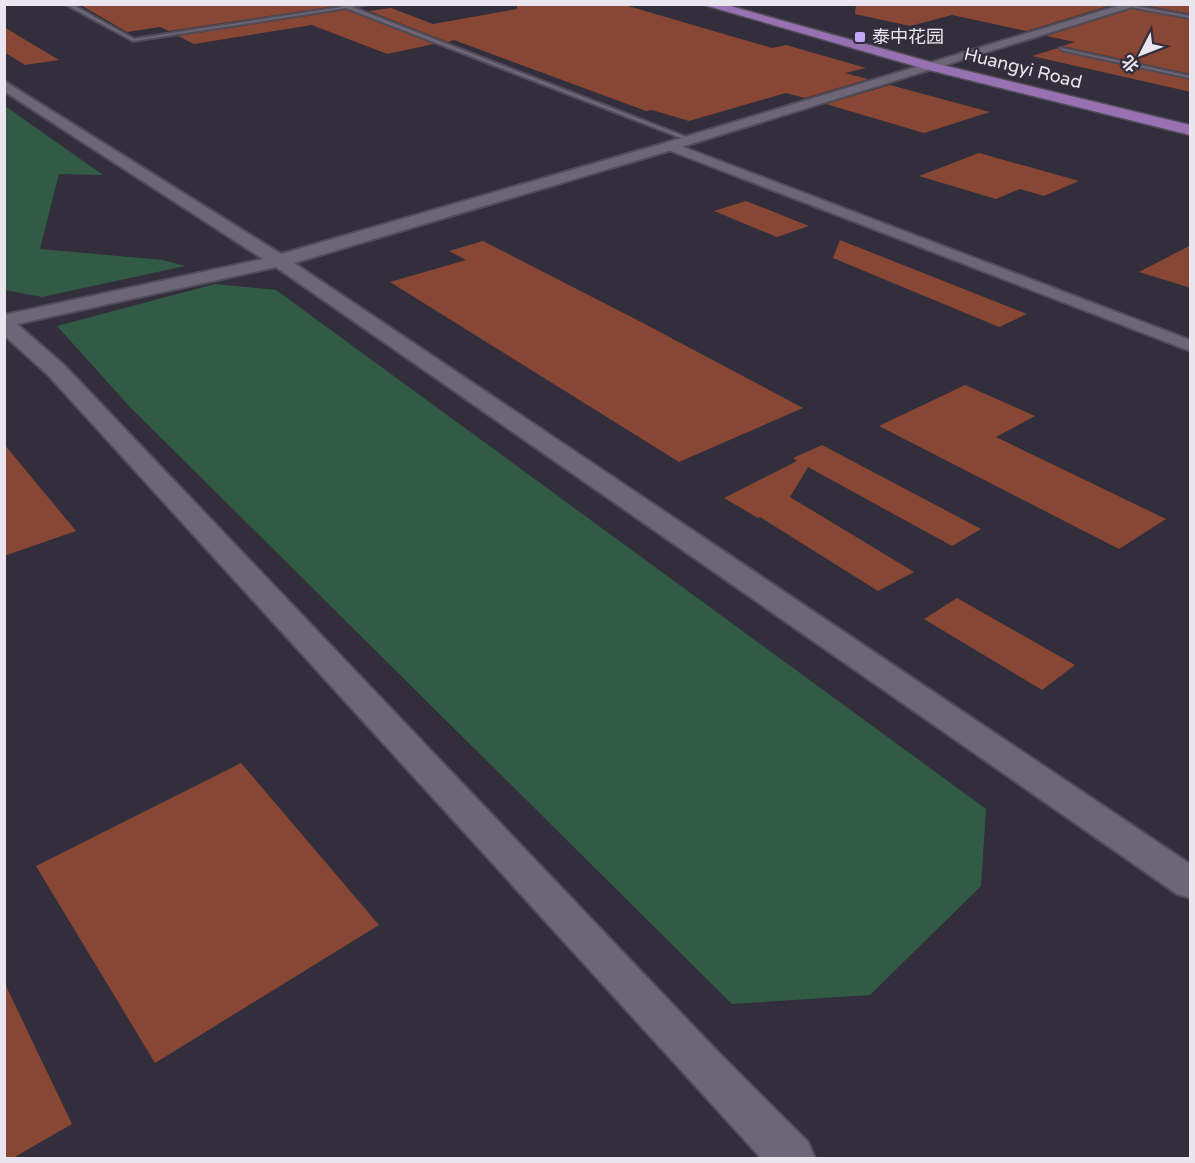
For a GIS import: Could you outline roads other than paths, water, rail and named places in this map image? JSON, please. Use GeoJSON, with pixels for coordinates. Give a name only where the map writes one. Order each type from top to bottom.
{"type":"FeatureCollection","features":[{"type":"Feature","properties":{"kind":"main road","name":"Huangyi Road"},"geometry":{"type":"LineString","coordinates":[[707,4],[1191,130]]}},
{"type":"Feature","properties":{"kind":"main road","name":"Huangyi Road"},"geometry":{"type":"LineString","coordinates":[[729,4],[936,64],[1191,122]]}},
{"type":"Feature","properties":{"kind":"street"},"geometry":{"type":"LineString","coordinates":[[4,323],[279,261],[691,140],[1134,5]]}},
{"type":"Feature","properties":{"kind":"street"},"geometry":{"type":"LineString","coordinates":[[4,85],[279,261],[1191,883]]}},
{"type":"Feature","properties":{"kind":"street"},"geometry":{"type":"LineString","coordinates":[[670,146],[1191,346]]}},
{"type":"Feature","properties":{"kind":"street"},"geometry":{"type":"LineString","coordinates":[[4,323],[56,370],[703,1066],[792,1158]]}},
{"type":"Feature","properties":{"kind":"lane"},"geometry":{"type":"LineString","coordinates":[[67,4],[133,40],[366,4]]}},
{"type":"Feature","properties":{"kind":"lane"},"geometry":{"type":"LineString","coordinates":[[339,4],[691,140]]}},
{"type":"Feature","properties":{"kind":"lane"},"geometry":{"type":"LineString","coordinates":[[1134,5],[1191,17]]}},
{"type":"Feature","properties":{"kind":"lane"},"geometry":{"type":"LineString","coordinates":[[1062,49],[1191,77]]}},
{"type":"Feature","properties":{"kind":"place","name":"泰中花园"},"geometry":{"type":"Point","coordinates":[860,37]}}]}
